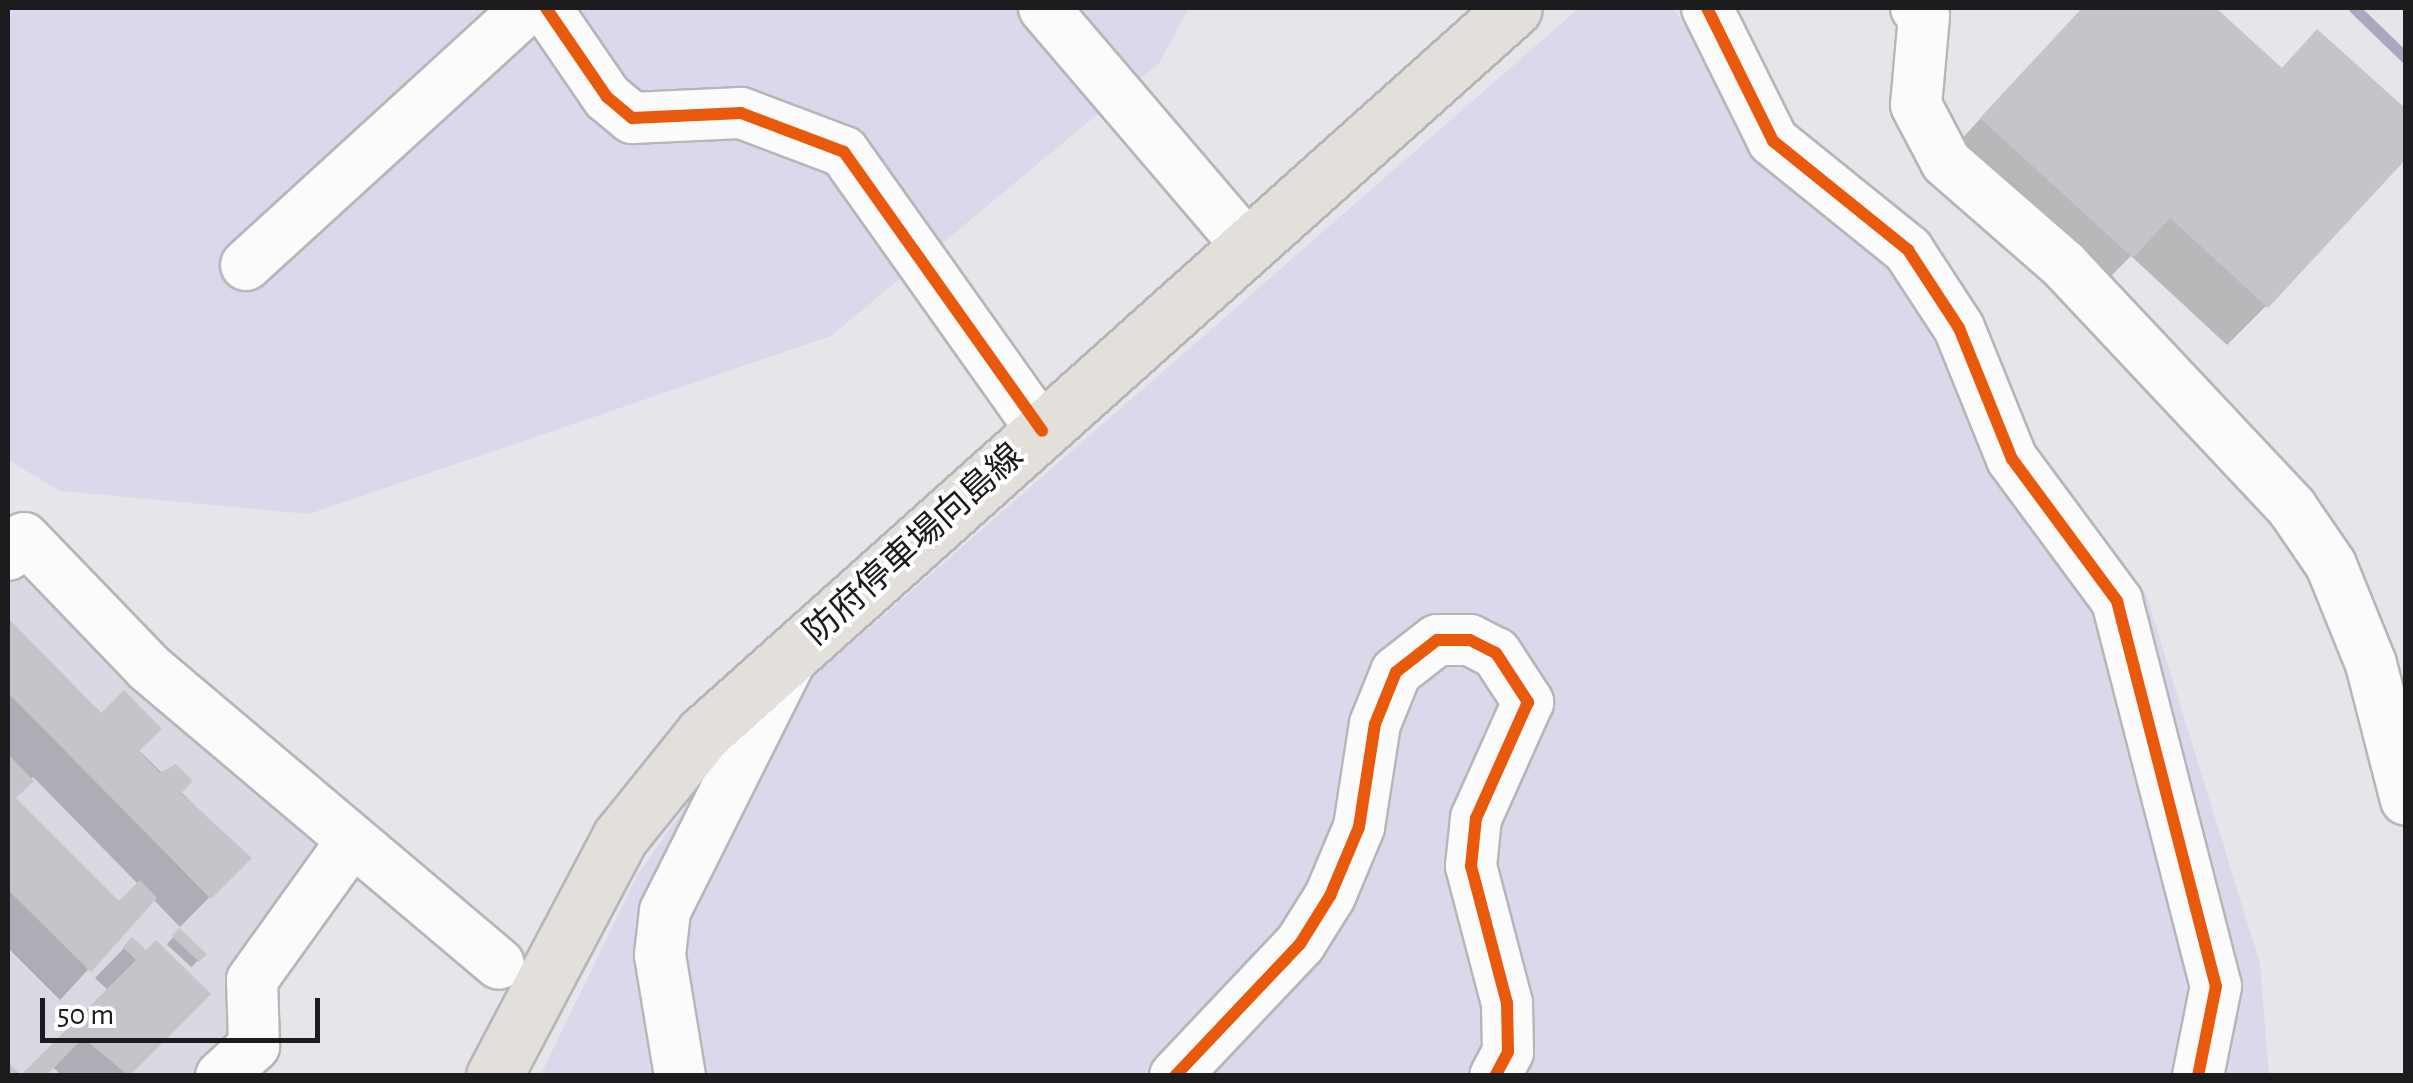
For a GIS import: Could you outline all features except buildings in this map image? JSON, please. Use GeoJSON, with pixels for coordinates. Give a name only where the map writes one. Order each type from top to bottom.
{"type":"FeatureCollection","features":[{"type":"Feature","properties":{"kind":"main road","name":"防府停車場向島線"},"geometry":{"type":"LineString","coordinates":[[494,1076],[620,838],[703,734],[1514,8]]}},
{"type":"Feature","properties":{"kind":"street"},"geometry":{"type":"LineString","coordinates":[[246,265],[527,8]]}},
{"type":"Feature","properties":{"kind":"street"},"geometry":{"type":"LineString","coordinates":[[546,8],[607,97],[632,118],[741,113],[844,152],[1042,432]]}},
{"type":"Feature","properties":{"kind":"street"},"geometry":{"type":"LineString","coordinates":[[1044,8],[1248,247]]}},
{"type":"Feature","properties":{"kind":"street"},"geometry":{"type":"LineString","coordinates":[[1706,8],[1773,141],[1908,250],[1958,328],[2012,459],[2118,600],[2216,986],[2198,1076]]}},
{"type":"Feature","properties":{"kind":"street"},"geometry":{"type":"LineString","coordinates":[[1916,8],[1924,16],[1916,105],[1946,162],[2064,265],[2292,508],[2331,566],[2370,664],[2406,800]]}},
{"type":"Feature","properties":{"kind":"street"},"geometry":{"type":"LineString","coordinates":[[8,555],[24,538],[149,668],[499,964]]}},
{"type":"Feature","properties":{"kind":"street"},"geometry":{"type":"LineString","coordinates":[[1175,1076],[1300,944],[1330,896],[1359,828],[1375,724],[1396,672],[1437,640],[1470,640],[1496,653],[1528,702],[1476,818],[1471,866],[1507,1002],[1508,1052],[1496,1076]]}},
{"type":"Feature","properties":{"kind":"street"},"geometry":{"type":"LineString","coordinates":[[680,1076],[660,955],[665,911],[794,653]]}},
{"type":"Feature","properties":{"kind":"street"},"geometry":{"type":"LineString","coordinates":[[221,1076],[254,1046],[252,980],[351,842]]}},
{"type":"Feature","properties":{"kind":"shaded area"},"geometry":{"type":"Polygon","coordinates":[[[8,8],[1189,8],[1159,63],[831,336],[309,514],[60,491],[8,460],[8,8]]]}},
{"type":"Feature","properties":{"kind":"shaded area"},"geometry":{"type":"Polygon","coordinates":[[[1579,8],[1673,8],[1780,169],[1914,278],[1980,410],[2146,594],[2260,964],[2269,1075],[540,1076],[638,874],[718,760],[1579,8]]]}},
{"type":"Feature","properties":{"kind":"shaded area"},"geometry":{"type":"Polygon","coordinates":[[[8,555],[351,842],[221,1075],[8,1076],[8,555]]]}},
{"type":"Feature","properties":{"kind":"waterway"},"geometry":{"type":"LineString","coordinates":[[2354,8],[2406,58]]}},
{"type":"Feature","properties":{"kind":"cycle path"},"geometry":{"type":"LineString","coordinates":[[546,8],[607,97],[632,118],[741,113],[844,152],[1042,431]]}},
{"type":"Feature","properties":{"kind":"cycle path"},"geometry":{"type":"LineString","coordinates":[[1707,8],[1773,141],[1908,250],[1959,328],[2012,459],[2117,601],[2216,986],[2198,1076]]}},
{"type":"Feature","properties":{"kind":"cycle path"},"geometry":{"type":"LineString","coordinates":[[1175,1076],[1300,944],[1330,896],[1359,827],[1375,724],[1396,672],[1437,640],[1470,640],[1496,653],[1528,702],[1476,818],[1471,866],[1507,1003],[1508,1052],[1495,1076]]}}]}
